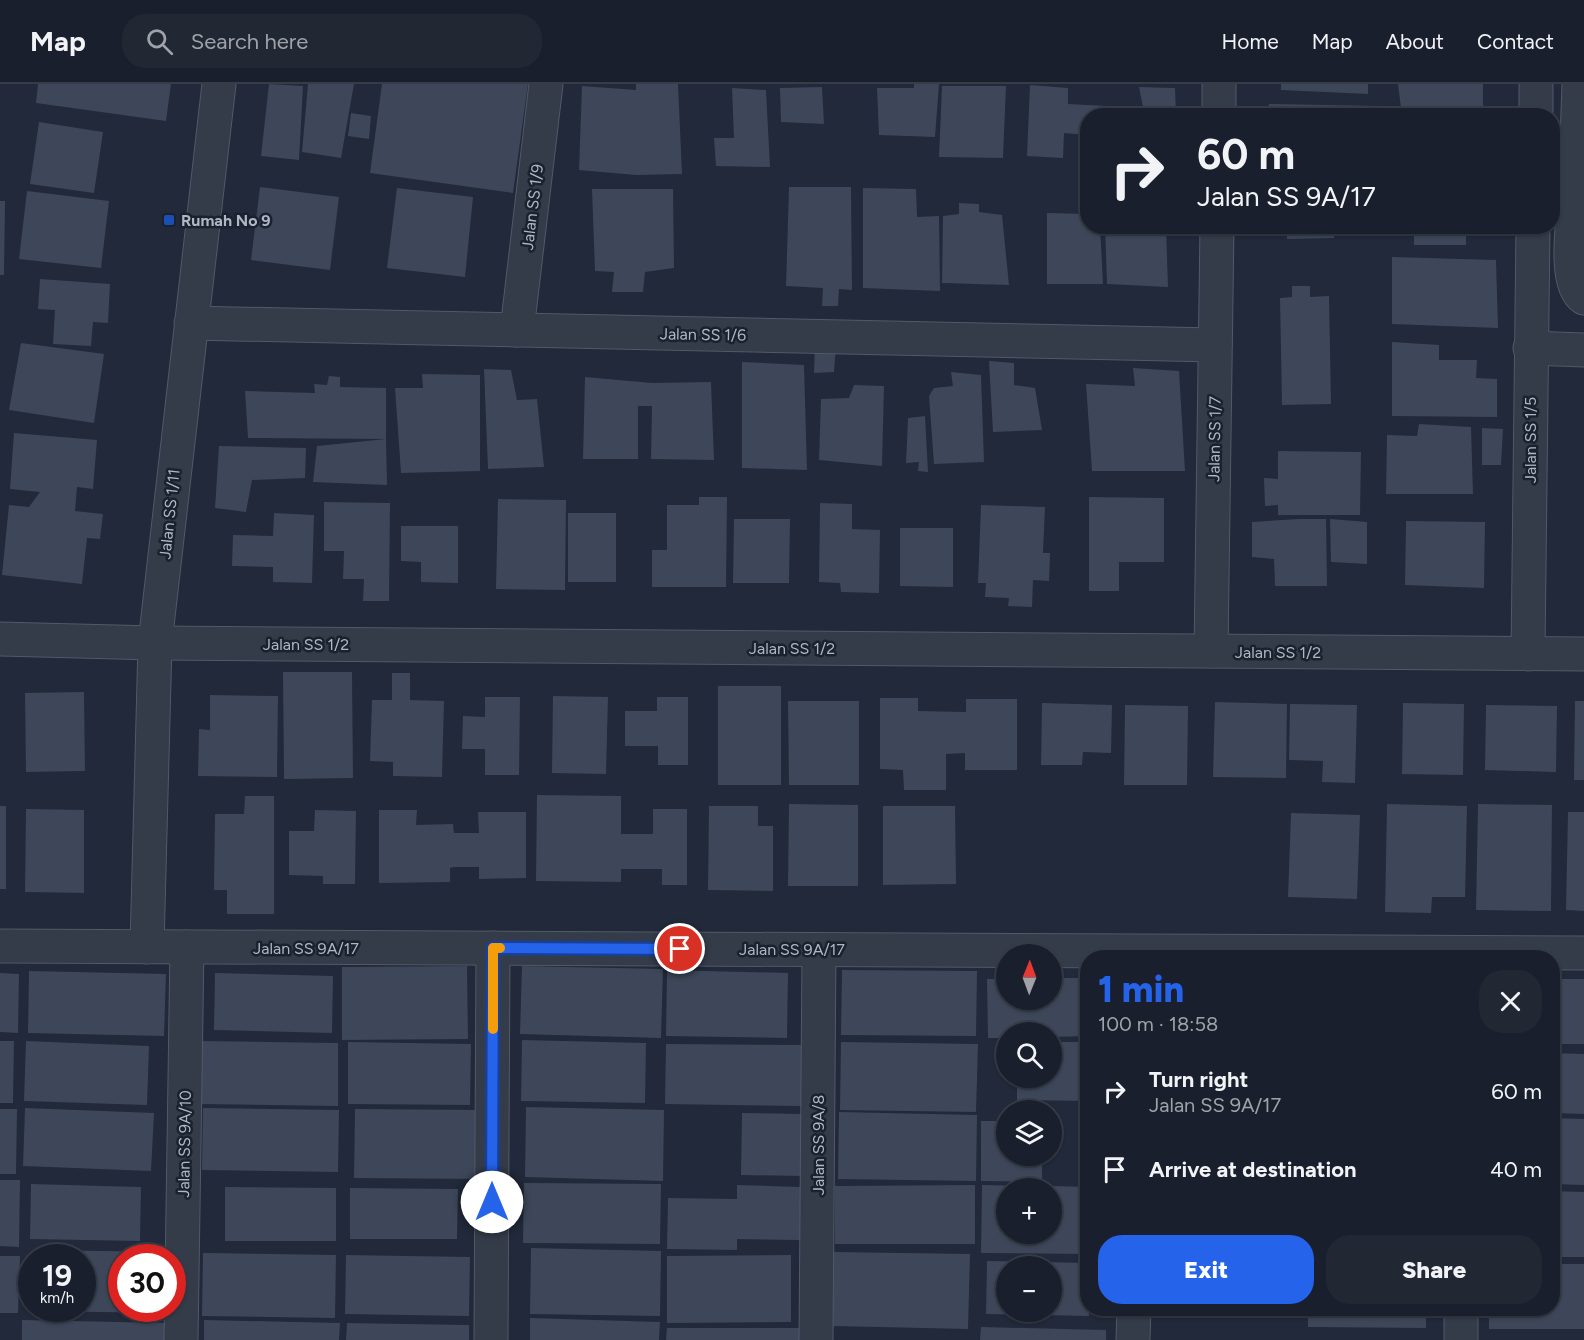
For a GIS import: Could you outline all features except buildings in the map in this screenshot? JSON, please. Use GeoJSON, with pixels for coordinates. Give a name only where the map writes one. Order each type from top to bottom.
{"type":"FeatureCollection","features":[{"type":"Feature","properties":{"kind":"street","name":"Jalan SS 1/11"},"geometry":{"type":"LineString","coordinates":[[147,947],[155,643],[219,84]]}},
{"type":"Feature","properties":{"kind":"street","name":"Jalan SS 1/9"},"geometry":{"type":"LineString","coordinates":[[517,330],[546,84]]}},
{"type":"Feature","properties":{"kind":"street"},"geometry":{"type":"LineString","coordinates":[[1219,84],[1219,108]]}},
{"type":"Feature","properties":{"kind":"street"},"geometry":{"type":"LineString","coordinates":[[1536,84],[1536,108]]}},
{"type":"Feature","properties":{"kind":"street"},"geometry":{"type":"LineString","coordinates":[[1579,84],[1580,198],[1572,280],[1579,295],[1584,298]]}},
{"type":"Feature","properties":{"kind":"street","name":"Jalan SS 1/7"},"geometry":{"type":"LineString","coordinates":[[1211,651],[1217,234]]}},
{"type":"Feature","properties":{"kind":"street","name":"Jalan SS 1/5"},"geometry":{"type":"LineString","coordinates":[[1528,654],[1533,234]]}},
{"type":"Feature","properties":{"kind":"street","name":"Jalan SS 1/6"},"geometry":{"type":"LineString","coordinates":[[191,323],[1215,345]]}},
{"type":"Feature","properties":{"kind":"street"},"geometry":{"type":"LineString","coordinates":[[1530,348],[1584,350]]}},
{"type":"Feature","properties":{"kind":"street","name":"Jalan SS 1/2"},"geometry":{"type":"LineString","coordinates":[[0,639],[155,643],[1584,654]]}},
{"type":"Feature","properties":{"kind":"street","name":"Jalan SS 9A/17"},"geometry":{"type":"LineString","coordinates":[[0,946],[1080,953]]}},
{"type":"Feature","properties":{"kind":"street","name":"Jalan SS 9A/10"},"geometry":{"type":"LineString","coordinates":[[181,1340],[187,947]]}},
{"type":"Feature","properties":{"kind":"street"},"geometry":{"type":"LineString","coordinates":[[491,1340],[493,948]]}},
{"type":"Feature","properties":{"kind":"street","name":"Jalan SS 9A/8"},"geometry":{"type":"LineString","coordinates":[[816,1340],[819,950]]}},
{"type":"Feature","properties":{"kind":"street","name":"Jalan SS 9A/17"},"geometry":{"type":"LineString","coordinates":[[1560,953],[1584,953]]}},
{"type":"Feature","properties":{"kind":"street"},"geometry":{"type":"LineString","coordinates":[[1133,1340],[1134,1316]]}},
{"type":"Feature","properties":{"kind":"street"},"geometry":{"type":"LineString","coordinates":[[1461,1316],[1461,1340]]}},
{"type":"Feature","properties":{"kind":"slow traffic"},"geometry":{"type":"LineString","coordinates":[[493,1029],[493,948],[500,948]]}},
{"type":"Feature","properties":{"kind":"place","name":"Rumah No 9"},"geometry":{"type":"Point","coordinates":[169,220]}},
{"type":"Feature","properties":{"kind":"route"},"geometry":{"type":"LineString","coordinates":[[492,1202],[493,948],[680,949]]}}]}
